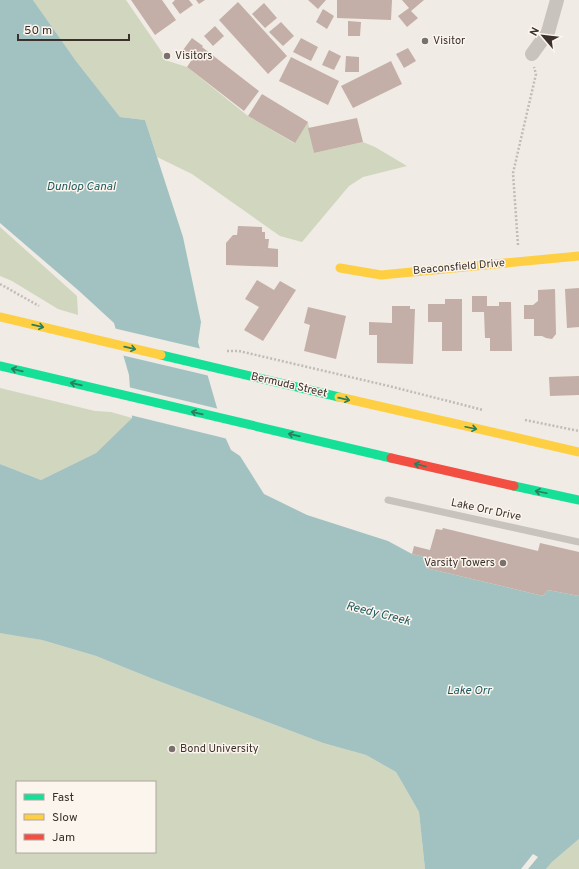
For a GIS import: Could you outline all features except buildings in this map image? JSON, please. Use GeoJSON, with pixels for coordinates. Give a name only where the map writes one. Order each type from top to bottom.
{"type":"FeatureCollection","features":[{"type":"Feature","properties":{"kind":"main road","name":"Beaconsfield Drive"},"geometry":{"type":"LineString","coordinates":[[340,268],[381,274],[579,256]]}},
{"type":"Feature","properties":{"kind":"main road","name":"Bermuda Street"},"geometry":{"type":"LineString","coordinates":[[0,317],[418,416],[579,452]]}},
{"type":"Feature","properties":{"kind":"main road"},"geometry":{"type":"LineString","coordinates":[[0,366],[458,474],[579,500]]}},
{"type":"Feature","properties":{"kind":"street"},"geometry":{"type":"LineString","coordinates":[[532,54],[548,32],[557,0]]}},
{"type":"Feature","properties":{"kind":"lane","name":"Lake Orr Drive"},"geometry":{"type":"LineString","coordinates":[[388,500],[579,542]]}},
{"type":"Feature","properties":{"kind":"path"},"geometry":{"type":"LineString","coordinates":[[519,262],[513,172],[536,74],[532,54]]}},
{"type":"Feature","properties":{"kind":"path"},"geometry":{"type":"LineString","coordinates":[[0,284],[42,308]]}},
{"type":"Feature","properties":{"kind":"path"},"geometry":{"type":"LineString","coordinates":[[226,351],[239,351],[393,386],[490,412]]}},
{"type":"Feature","properties":{"kind":"path"},"geometry":{"type":"LineString","coordinates":[[523,420],[579,431]]}},
{"type":"Feature","properties":{"kind":"green space"},"geometry":{"type":"Polygon","coordinates":[[[33,0],[126,0],[168,61],[187,67],[248,116],[294,143],[308,122],[314,153],[363,142],[375,147],[407,166],[363,177],[349,186],[302,242],[280,236],[192,174],[157,157],[145,120],[120,117],[76,61],[33,0]]]}},
{"type":"Feature","properties":{"kind":"green space"},"geometry":{"type":"Polygon","coordinates":[[[0,227],[77,296],[78,315],[58,309],[12,281],[0,276],[0,227]]]}},
{"type":"Feature","properties":{"kind":"green space"},"geometry":{"type":"Polygon","coordinates":[[[0,388],[95,411],[111,412],[132,418],[96,453],[41,480],[0,464],[0,388]]]}},
{"type":"Feature","properties":{"kind":"green space","name":"Bond University"},"geometry":{"type":"Polygon","coordinates":[[[4,632],[42,640],[96,656],[323,743],[366,755],[396,772],[419,812],[425,869],[0,869],[0,633],[4,632]]]}},
{"type":"Feature","properties":{"kind":"green space"},"geometry":{"type":"Polygon","coordinates":[[[579,839],[579,869],[546,869],[552,862],[579,839]]]}},
{"type":"Feature","properties":{"kind":"water","name":"Lake Orr"},"geometry":{"type":"Polygon","coordinates":[[[0,0],[33,0],[76,61],[120,117],[145,120],[183,237],[201,322],[198,342],[226,439],[231,450],[240,456],[264,494],[307,515],[388,541],[412,554],[429,558],[426,568],[543,596],[548,590],[579,596],[579,839],[546,869],[425,869],[419,812],[396,772],[366,755],[323,743],[96,656],[42,640],[0,633],[0,464],[41,480],[96,453],[132,418],[129,375],[114,323],[0,223],[0,0]]]}},
{"type":"Feature","properties":{"kind":"pier"},"geometry":{"type":"Polygon","coordinates":[[[113,328],[202,349],[210,376],[121,355],[113,328]]]}},
{"type":"Feature","properties":{"kind":"pier"},"geometry":{"type":"Polygon","coordinates":[[[128,387],[219,409],[228,439],[130,415],[128,387]]]}},
{"type":"Feature","properties":{"kind":"pier"},"geometry":{"type":"Polygon","coordinates":[[[533,854],[538,857],[528,869],[521,869],[533,854]]]}},
{"type":"Feature","properties":{"kind":"traffic: fast"},"geometry":{"type":"LineString","coordinates":[[161,355],[339,397]]}},
{"type":"Feature","properties":{"kind":"traffic: fast"},"geometry":{"type":"LineString","coordinates":[[0,366],[391,458]]}},
{"type":"Feature","properties":{"kind":"traffic: fast"},"geometry":{"type":"LineString","coordinates":[[514,486],[579,500]]}},
{"type":"Feature","properties":{"kind":"traffic: slow"},"geometry":{"type":"LineString","coordinates":[[340,268],[381,275],[579,256]]}},
{"type":"Feature","properties":{"kind":"traffic: slow"},"geometry":{"type":"LineString","coordinates":[[0,317],[161,355]]}},
{"type":"Feature","properties":{"kind":"traffic: slow"},"geometry":{"type":"LineString","coordinates":[[339,397],[579,452]]}},
{"type":"Feature","properties":{"kind":"traffic: jam"},"geometry":{"type":"LineString","coordinates":[[391,458],[514,486]]}},
{"type":"Feature","properties":{"kind":"place","name":"Visitor"},"geometry":{"type":"Point","coordinates":[425,41]}},
{"type":"Feature","properties":{"kind":"place","name":"Visitors"},"geometry":{"type":"Point","coordinates":[167,56]}},
{"type":"Feature","properties":{"kind":"place","name":"Varsity Towers"},"geometry":{"type":"Point","coordinates":[503,563]}},
{"type":"Feature","properties":{"kind":"place","name":"Bond University"},"geometry":{"type":"Point","coordinates":[172,749]}},
{"type":"Feature","properties":{"kind":"water label","name":"Dunlop Canal"},"geometry":{"type":"Point","coordinates":[81,187]}},
{"type":"Feature","properties":{"kind":"water label","name":"Reedy Creek"},"geometry":{"type":"Point","coordinates":[378,614]}}]}
